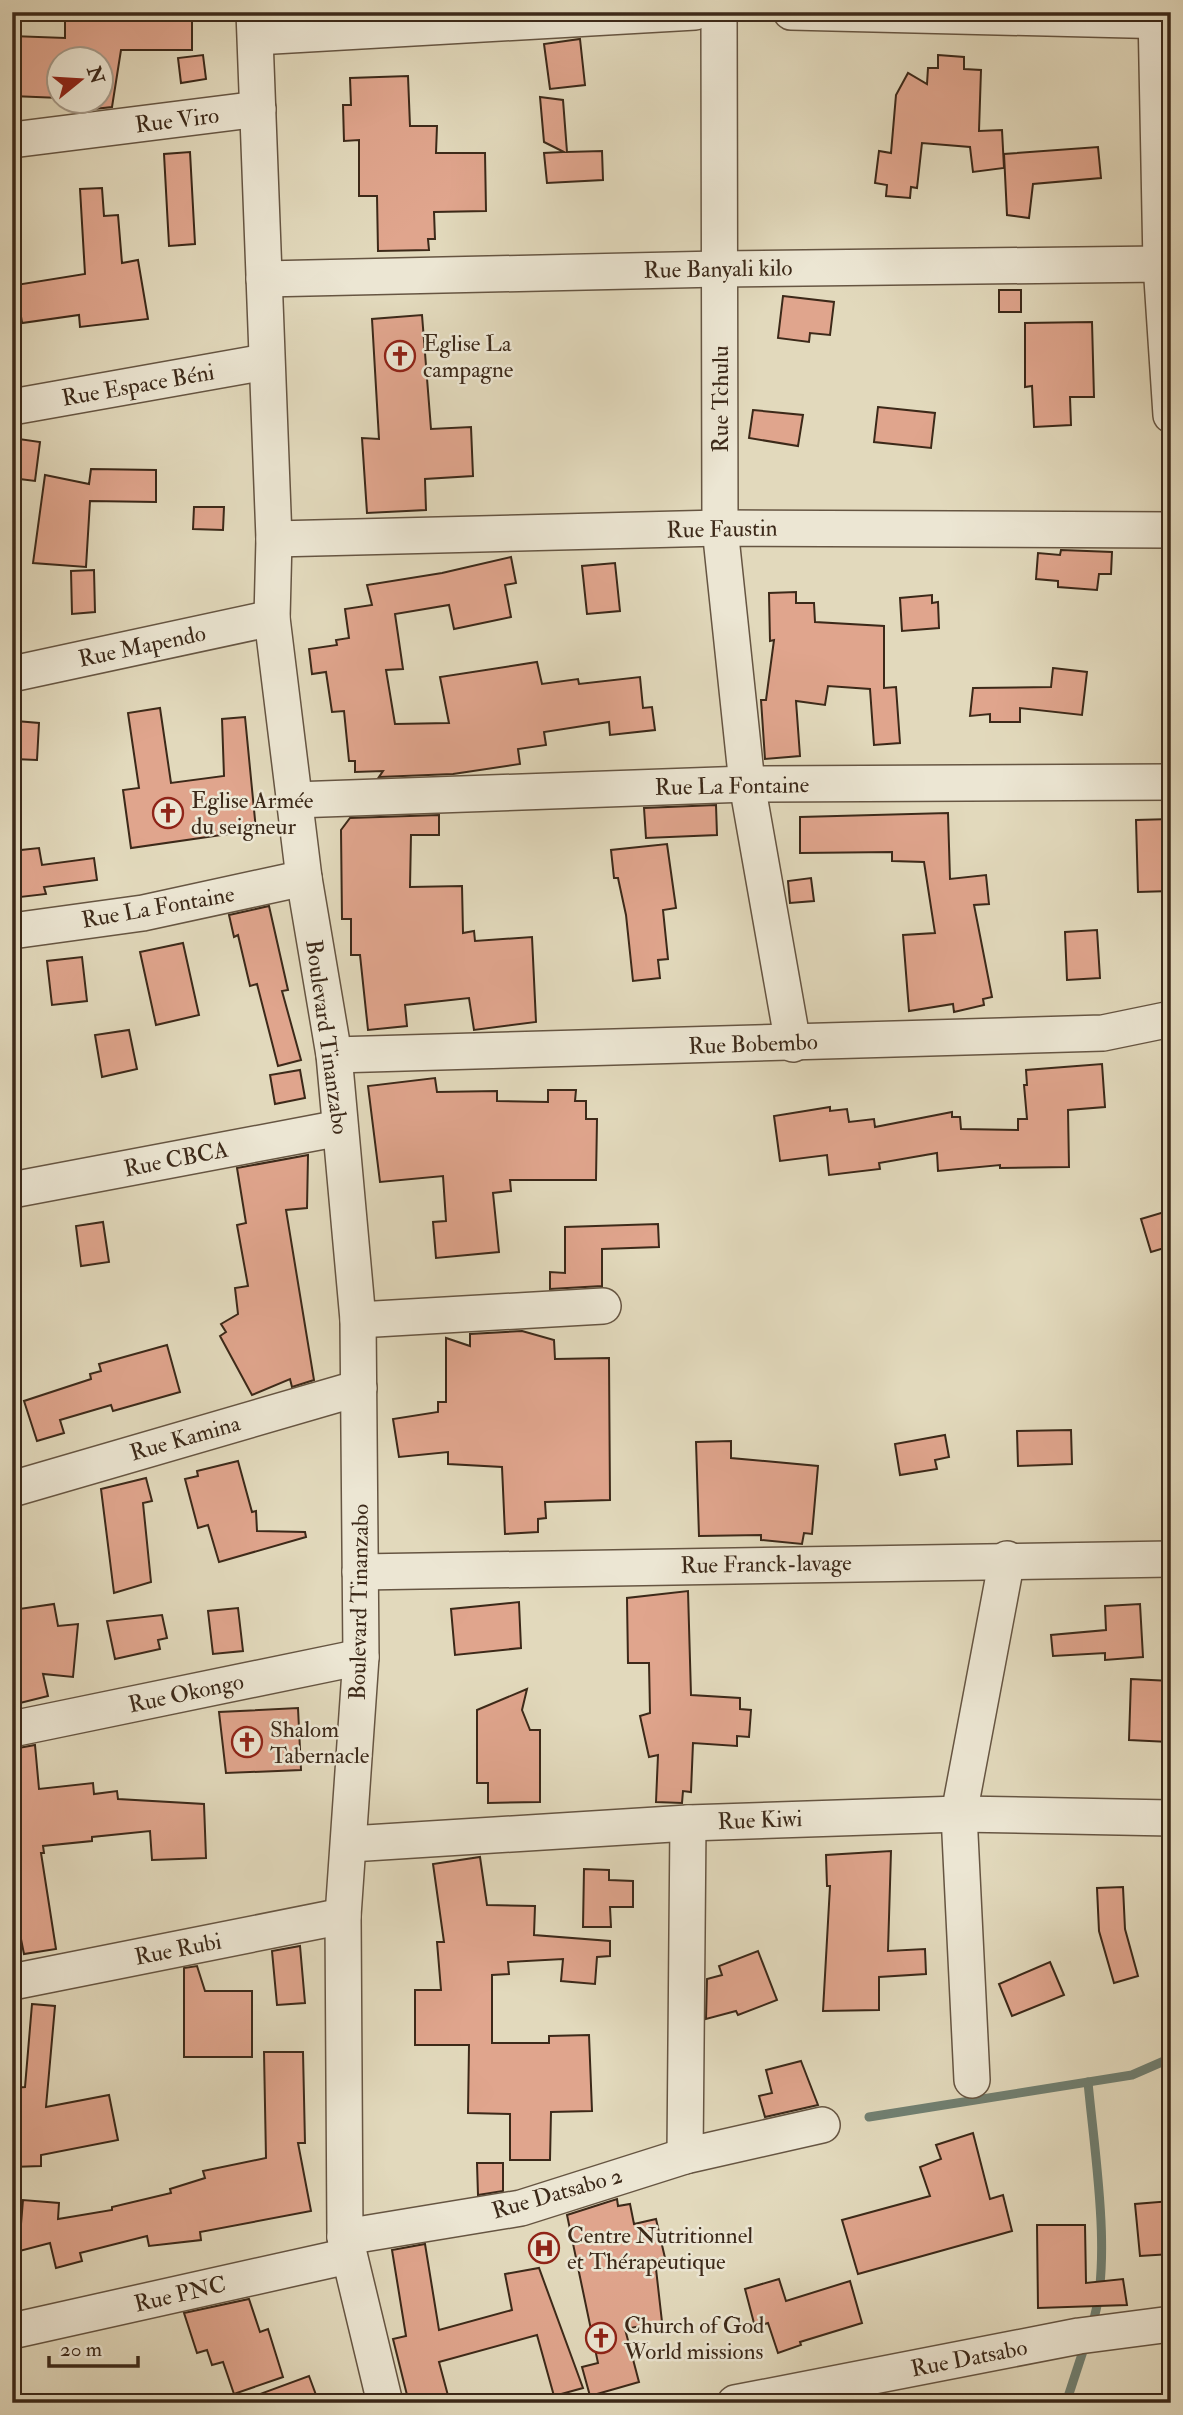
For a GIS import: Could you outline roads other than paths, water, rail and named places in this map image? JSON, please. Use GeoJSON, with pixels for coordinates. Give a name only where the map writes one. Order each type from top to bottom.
{"type":"FeatureCollection","features":[{"type":"Feature","properties":{"kind":"street"},"geometry":{"type":"LineString","coordinates":[[255,25],[695,12]]}},
{"type":"Feature","properties":{"kind":"street","name":"Rue Tchulu"},"geometry":{"type":"LineString","coordinates":[[719,12],[720,527],[747,784],[793,1044]]}},
{"type":"Feature","properties":{"kind":"street"},"geometry":{"type":"LineString","coordinates":[[791,12],[1161,18],[1171,415]]}},
{"type":"Feature","properties":{"kind":"street","name":"Boulevard Tinanzabo"},"geometry":{"type":"LineString","coordinates":[[255,25],[265,362],[274,539],[272,618],[304,878],[334,1055],[358,1320],[361,1657],[343,1916],[346,2246],[385,2403]]}},
{"type":"Feature","properties":{"kind":"street","name":"Rue Viro"},"geometry":{"type":"LineString","coordinates":[[12,140],[258,109]]}},
{"type":"Feature","properties":{"kind":"street","name":"Rue Banyali kilo"},"geometry":{"type":"LineString","coordinates":[[264,279],[719,268],[1166,265]]}},
{"type":"Feature","properties":{"kind":"street","name":"Rue Espace Béni"},"geometry":{"type":"LineString","coordinates":[[12,407],[265,362]]}},
{"type":"Feature","properties":{"kind":"street","name":"Rue Faustin"},"geometry":{"type":"LineString","coordinates":[[274,539],[720,527],[1171,530]]}},
{"type":"Feature","properties":{"kind":"street","name":"Rue Mapendo"},"geometry":{"type":"LineString","coordinates":[[12,674],[272,618]]}},
{"type":"Feature","properties":{"kind":"street","name":"Rue La Fontaine"},"geometry":{"type":"LineString","coordinates":[[294,800],[747,784],[1171,782]]}},
{"type":"Feature","properties":{"kind":"street","name":"Rue La Fontaine"},"geometry":{"type":"LineString","coordinates":[[12,931],[143,913],[304,878]]}},
{"type":"Feature","properties":{"kind":"street","name":"Rue Bobembo"},"geometry":{"type":"LineString","coordinates":[[334,1055],[1102,1034],[1171,1019]]}},
{"type":"Feature","properties":{"kind":"street","name":"Rue CBCA"},"geometry":{"type":"LineString","coordinates":[[12,1190],[340,1128]]}},
{"type":"Feature","properties":{"kind":"street"},"geometry":{"type":"LineString","coordinates":[[358,1320],[603,1306]]}},
{"type":"Feature","properties":{"kind":"street","name":"Rue Kamina"},"geometry":{"type":"LineString","coordinates":[[12,1489],[359,1388]]}},
{"type":"Feature","properties":{"kind":"street"},"geometry":{"type":"LineString","coordinates":[[972,2080],[959,1814],[1007,1559]]}},
{"type":"Feature","properties":{"kind":"street","name":"Rue Franck-lavage"},"geometry":{"type":"LineString","coordinates":[[360,1572],[1007,1559],[1171,1559]]}},
{"type":"Feature","properties":{"kind":"street","name":"Rue Okongo"},"geometry":{"type":"LineString","coordinates":[[12,1729],[361,1657]]}},
{"type":"Feature","properties":{"kind":"street","name":"Rue Kiwi"},"geometry":{"type":"LineString","coordinates":[[350,1844],[688,1823],[959,1814],[1171,1818]]}},
{"type":"Feature","properties":{"kind":"street"},"geometry":{"type":"LineString","coordinates":[[685,2156],[688,1823]]}},
{"type":"Feature","properties":{"kind":"street","name":"Rue Rubi"},"geometry":{"type":"LineString","coordinates":[[12,1982],[343,1916]]}},
{"type":"Feature","properties":{"kind":"street","name":"Rue Datsabo 2"},"geometry":{"type":"LineString","coordinates":[[346,2246],[521,2208],[685,2156],[822,2124]]}},
{"type":"Feature","properties":{"kind":"street","name":"Rue PNC"},"geometry":{"type":"LineString","coordinates":[[12,2331],[346,2246]]}},
{"type":"Feature","properties":{"kind":"street","name":"Rue Datsabo"},"geometry":{"type":"LineString","coordinates":[[735,2403],[1079,2336],[1171,2324]]}},
{"type":"Feature","properties":{"kind":"waterway"},"geometry":{"type":"LineString","coordinates":[[869,2117],[1132,2075],[1171,2058]]}},
{"type":"Feature","properties":{"kind":"waterway"},"geometry":{"type":"LineString","coordinates":[[1088,2082],[1102,2239],[1098,2300],[1092,2325]]}},
{"type":"Feature","properties":{"kind":"waterway"},"geometry":{"type":"LineString","coordinates":[[1066,2403],[1085,2345]]}},
{"type":"Feature","properties":{"kind":"place","name":"Eglise La campagne"},"geometry":{"type":"Point","coordinates":[400,356]}},
{"type":"Feature","properties":{"kind":"place","name":"Eglise Armée du seigneur"},"geometry":{"type":"Point","coordinates":[168,813]}},
{"type":"Feature","properties":{"kind":"place","name":"Shalom Tabernacle"},"geometry":{"type":"Point","coordinates":[247,1742]}},
{"type":"Feature","properties":{"kind":"place","name":"Centre Nutritionnel et Thérapeutique"},"geometry":{"type":"Point","coordinates":[544,2248]}},
{"type":"Feature","properties":{"kind":"place","name":"Church of God World missions"},"geometry":{"type":"Point","coordinates":[601,2338]}}]}
